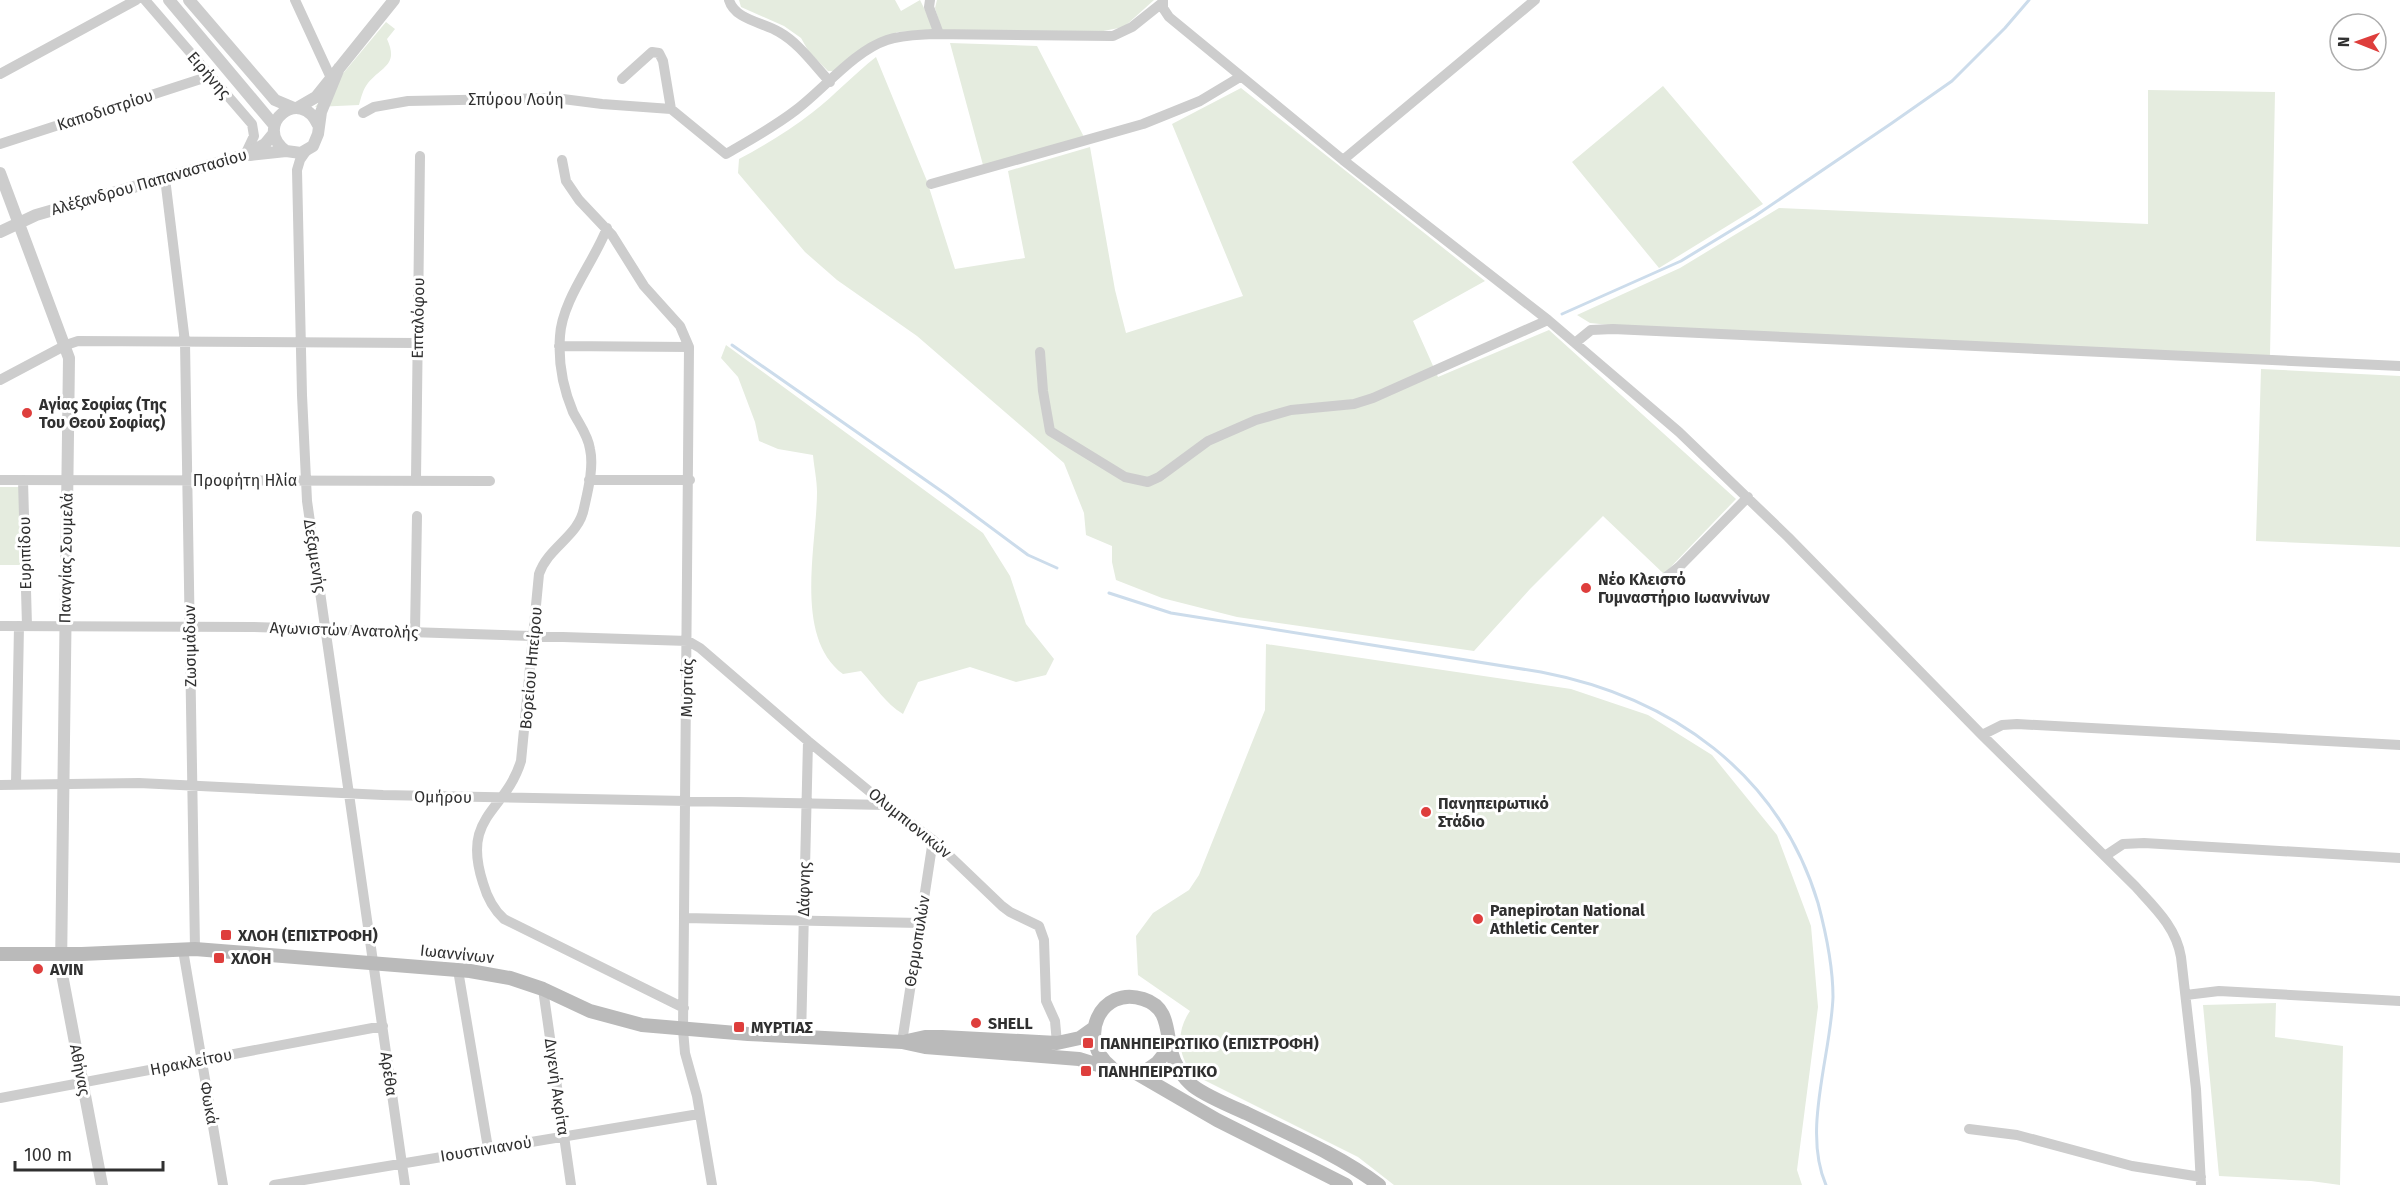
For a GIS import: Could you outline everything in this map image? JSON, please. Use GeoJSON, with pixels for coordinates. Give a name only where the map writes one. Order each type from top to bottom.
{"type":"FeatureCollection","features":[{"type":"Feature","properties":{"kind":"main road","name":"Ιωαννίνων"},"geometry":{"type":"LineString","coordinates":[[0,954],[61,955],[189,950],[458,970],[501,975],[543,989],[590,1011],[613,1018],[683,1030],[902,1042]]}},
{"type":"Feature","properties":{"kind":"main road"},"geometry":{"type":"LineString","coordinates":[[1112,1069],[1096,1051],[1093,1040],[1098,1015],[1107,1005],[1118,999],[1131,997],[1144,999],[1155,1005],[1164,1015],[1169,1027],[1169,1040],[1174,1061],[1193,1086],[1348,1164],[1379,1185]]}},
{"type":"Feature","properties":{"kind":"main road"},"geometry":{"type":"LineString","coordinates":[[902,1042],[925,1037],[942,1037],[1057,1043],[1080,1038],[1094,1028]]}},
{"type":"Feature","properties":{"kind":"main road"},"geometry":{"type":"LineString","coordinates":[[902,1042],[925,1047],[1079,1059],[1124,1073],[1136,1073],[1147,1070],[1157,1063],[1165,1053],[1169,1040]]}},
{"type":"Feature","properties":{"kind":"main road"},"geometry":{"type":"LineString","coordinates":[[1136,1073],[1216,1120],[1346,1185]]}},
{"type":"Feature","properties":{"kind":"street"},"geometry":{"type":"LineString","coordinates":[[0,74],[136,0]]}},
{"type":"Feature","properties":{"kind":"street","name":"Ειρήνης"},"geometry":{"type":"LineString","coordinates":[[145,0],[252,124],[254,136],[245,155]]}},
{"type":"Feature","properties":{"kind":"street"},"geometry":{"type":"LineString","coordinates":[[169,0],[274,129],[276,140],[286,151]]}},
{"type":"Feature","properties":{"kind":"street"},"geometry":{"type":"LineString","coordinates":[[189,0],[275,100],[310,113],[318,125]]}},
{"type":"Feature","properties":{"kind":"street"},"geometry":{"type":"LineString","coordinates":[[296,0],[331,78]]}},
{"type":"Feature","properties":{"kind":"street"},"geometry":{"type":"LineString","coordinates":[[274,129],[283,112],[310,102],[394,0]]}},
{"type":"Feature","properties":{"kind":"street"},"geometry":{"type":"LineString","coordinates":[[729,0],[737,13],[786,36],[830,82]]}},
{"type":"Feature","properties":{"kind":"street"},"geometry":{"type":"LineString","coordinates":[[930,0],[929,7],[939,34]]}},
{"type":"Feature","properties":{"kind":"street"},"geometry":{"type":"LineString","coordinates":[[1343,160],[1534,0]]}},
{"type":"Feature","properties":{"kind":"street"},"geometry":{"type":"LineString","coordinates":[[622,79],[652,52],[657,52],[663,61],[671,109],[726,154],[774,127],[867,51],[886,40],[908,35],[939,34],[1113,36],[1132,27],[1163,1],[1169,17],[1240,77],[1548,320],[1679,432],[1748,497],[1982,735],[2105,856],[2171,928],[2180,947],[2186,995],[2196,1089],[2201,1181],[2132,1166],[2017,1135],[1969,1129]]}},
{"type":"Feature","properties":{"kind":"street"},"geometry":{"type":"LineString","coordinates":[[245,155],[286,151],[294,153],[308,150],[317,140],[321,112],[339,68]]}},
{"type":"Feature","properties":{"kind":"street","name":"Καποδιστρίου"},"geometry":{"type":"LineString","coordinates":[[0,144],[210,76]]}},
{"type":"Feature","properties":{"kind":"street"},"geometry":{"type":"LineString","coordinates":[[931,184],[1143,124],[1200,101],[1240,77]]}},
{"type":"Feature","properties":{"kind":"street","name":"Σπύρου Λούη"},"geometry":{"type":"LineString","coordinates":[[363,113],[374,107],[417,101],[555,98],[671,109]]}},
{"type":"Feature","properties":{"kind":"street","name":"Αλέξανδρου Παπαναστασίου"},"geometry":{"type":"LineString","coordinates":[[0,232],[18,222],[245,155],[265,144],[274,129]]}},
{"type":"Feature","properties":{"kind":"street","name":"Δεξαμενής"},"geometry":{"type":"LineString","coordinates":[[308,150],[300,160],[297,170],[305,480],[374,962]]}},
{"type":"Feature","properties":{"kind":"street","name":"Επταλόφου"},"geometry":{"type":"LineString","coordinates":[[416,480],[420,156]]}},
{"type":"Feature","properties":{"kind":"street"},"geometry":{"type":"LineString","coordinates":[[559,346],[690,347],[680,326],[644,286],[607,228],[579,200],[566,181],[562,159]]}},
{"type":"Feature","properties":{"kind":"street","name":"Παναγίας Σουμελά"},"geometry":{"type":"LineString","coordinates":[[0,173],[66,345],[70,363],[61,955]]}},
{"type":"Feature","properties":{"kind":"street","name":"Ζωσιμάδων"},"geometry":{"type":"LineString","coordinates":[[165,178],[185,342],[193,785],[189,950]]}},
{"type":"Feature","properties":{"kind":"street","name":"Βορείου Ηπείρου"},"geometry":{"type":"LineString","coordinates":[[607,228],[597,253],[566,312],[560,330],[562,376],[567,397],[591,450],[583,514],[578,525],[547,557],[541,567],[537,585],[521,761],[515,780],[485,818],[476,849],[482,880],[489,899],[498,913],[516,926],[684,1008]]}},
{"type":"Feature","properties":{"kind":"street"},"geometry":{"type":"LineString","coordinates":[[1040,352],[1050,431],[1125,477],[1148,482],[1159,477],[1208,441],[1241,426],[1283,411],[1354,404],[1373,398],[1548,320]]}},
{"type":"Feature","properties":{"kind":"street"},"geometry":{"type":"LineString","coordinates":[[1575,343],[1592,330],[1613,329],[2400,366]]}},
{"type":"Feature","properties":{"kind":"street"},"geometry":{"type":"LineString","coordinates":[[0,380],[78,341],[418,343]]}},
{"type":"Feature","properties":{"kind":"street","name":"Μυρτιάς"},"geometry":{"type":"LineString","coordinates":[[690,347],[683,1030],[685,1053],[712,1185]]}},
{"type":"Feature","properties":{"kind":"street","name":"Προφήτη Ηλία"},"geometry":{"type":"LineString","coordinates":[[0,480],[490,481]]}},
{"type":"Feature","properties":{"kind":"street","name":"Ευριπίδου"},"geometry":{"type":"LineString","coordinates":[[16,784],[23,626],[23,480]]}},
{"type":"Feature","properties":{"kind":"street"},"geometry":{"type":"LineString","coordinates":[[589,480],[690,480]]}},
{"type":"Feature","properties":{"kind":"street"},"geometry":{"type":"LineString","coordinates":[[1660,582],[1679,567],[1748,497]]}},
{"type":"Feature","properties":{"kind":"street"},"geometry":{"type":"LineString","coordinates":[[415,632],[417,516]]}},
{"type":"Feature","properties":{"kind":"street","name":"Αγωνιστών Ανατολής"},"geometry":{"type":"LineString","coordinates":[[0,626],[326,629],[688,641]]}},
{"type":"Feature","properties":{"kind":"street","name":"Ολυμπιονικών"},"geometry":{"type":"LineString","coordinates":[[688,641],[700,648],[886,805],[933,840],[1010,912],[1042,929],[1046,1001],[1055,1020],[1057,1043]]}},
{"type":"Feature","properties":{"kind":"street"},"geometry":{"type":"LineString","coordinates":[[1982,735],[2002,726],[2017,724],[2400,745]]}},
{"type":"Feature","properties":{"kind":"street","name":"Δάφνης"},"geometry":{"type":"LineString","coordinates":[[801,1038],[808,741]]}},
{"type":"Feature","properties":{"kind":"street","name":"Ομήρου"},"geometry":{"type":"LineString","coordinates":[[0,785],[193,785],[349,794],[500,799],[886,805]]}},
{"type":"Feature","properties":{"kind":"street","name":"Θερμοπυλών"},"geometry":{"type":"LineString","coordinates":[[902,1042],[933,840]]}},
{"type":"Feature","properties":{"kind":"street"},"geometry":{"type":"LineString","coordinates":[[2105,856],[2124,844],[2144,843],[2400,858]]}},
{"type":"Feature","properties":{"kind":"street"},"geometry":{"type":"LineString","coordinates":[[685,918],[920,923]]}},
{"type":"Feature","properties":{"kind":"street","name":"Φωκά"},"geometry":{"type":"LineString","coordinates":[[189,950],[201,1060],[223,1185]]}},
{"type":"Feature","properties":{"kind":"street","name":"Αθήνας"},"geometry":{"type":"LineString","coordinates":[[61,955],[63,982],[102,1185]]}},
{"type":"Feature","properties":{"kind":"street","name":"Αρέθα"},"geometry":{"type":"LineString","coordinates":[[374,962],[405,1185]]}},
{"type":"Feature","properties":{"kind":"street"},"geometry":{"type":"LineString","coordinates":[[458,970],[488,1148]]}},
{"type":"Feature","properties":{"kind":"street","name":"Διγενή Ακρίτα"},"geometry":{"type":"LineString","coordinates":[[543,989],[571,1185]]}},
{"type":"Feature","properties":{"kind":"street"},"geometry":{"type":"LineString","coordinates":[[2186,995],[2219,991],[2400,1001]]}},
{"type":"Feature","properties":{"kind":"street","name":"Ηρακλείτου"},"geometry":{"type":"LineString","coordinates":[[0,1098],[383,1026]]}},
{"type":"Feature","properties":{"kind":"street","name":"Ιουστινιανού"},"geometry":{"type":"LineString","coordinates":[[274,1185],[699,1114]]}},
{"type":"Feature","properties":{"kind":"shaded area"},"geometry":{"type":"Polygon","coordinates":[[[739,0],[895,0],[901,11],[920,0],[935,30],[897,32],[835,71],[828,71],[809,52],[801,38],[784,26],[741,7],[739,0]]]}},
{"type":"Feature","properties":{"kind":"shaded area"},"geometry":{"type":"Polygon","coordinates":[[[937,0],[1154,0],[1124,27],[1098,32],[942,31],[935,8],[937,0]]]}},
{"type":"Feature","properties":{"kind":"shaded area"},"geometry":{"type":"Polygon","coordinates":[[[386,22],[395,29],[387,39],[391,54],[390,60],[366,85],[359,105],[315,107],[386,22]]]}},
{"type":"Feature","properties":{"kind":"shaded area"},"geometry":{"type":"Polygon","coordinates":[[[950,43],[1037,46],[1084,137],[983,165],[950,43]]]}},
{"type":"Feature","properties":{"kind":"shaded area"},"geometry":{"type":"Polygon","coordinates":[[[876,57],[927,181],[955,269],[1025,258],[1008,171],[1090,147],[1115,290],[1126,333],[1243,296],[1172,124],[1241,88],[1485,281],[1413,321],[1438,377],[1549,330],[1736,499],[1664,574],[1603,516],[1530,589],[1474,651],[1237,617],[1162,598],[1116,580],[1112,562],[1112,546],[1086,535],[1084,513],[1064,463],[917,336],[837,280],[805,252],[738,173],[739,159],[804,119],[876,57]]]}},
{"type":"Feature","properties":{"kind":"shaded area"},"geometry":{"type":"Polygon","coordinates":[[[1663,86],[1763,204],[1659,268],[1572,162],[1663,86]]]}},
{"type":"Feature","properties":{"kind":"shaded area"},"geometry":{"type":"Polygon","coordinates":[[[2148,90],[2275,92],[2270,356],[1610,325],[1590,323],[1577,315],[1680,268],[1779,208],[2148,224],[2148,90]]]}},
{"type":"Feature","properties":{"kind":"shaded area"},"geometry":{"type":"Polygon","coordinates":[[[726,345],[983,533],[1010,576],[1026,624],[1054,659],[1046,675],[1016,682],[970,667],[918,682],[903,714],[886,700],[861,671],[843,674],[828,658],[818,637],[813,614],[811,589],[817,483],[813,455],[778,449],[759,441],[755,422],[738,377],[721,358],[726,345]]]}},
{"type":"Feature","properties":{"kind":"shaded area"},"geometry":{"type":"Polygon","coordinates":[[[2261,369],[2400,376],[2400,547],[2256,541],[2261,369]]]}},
{"type":"Feature","properties":{"kind":"shaded area"},"geometry":{"type":"Polygon","coordinates":[[[0,487],[19,487],[20,565],[0,565],[0,487]]]}},
{"type":"Feature","properties":{"kind":"shaded area","name":"Panepirotan National Athletic Center"},"geometry":{"type":"Polygon","coordinates":[[[1266,644],[1571,689],[1648,715],[1712,755],[1777,835],[1811,926],[1818,1007],[1797,1170],[1802,1185],[1394,1185],[1358,1157],[1194,1075],[1184,1060],[1180,1043],[1182,1027],[1190,1011],[1138,975],[1136,936],[1153,913],[1189,890],[1199,875],[1265,710],[1266,644]]]}},
{"type":"Feature","properties":{"kind":"shaded area"},"geometry":{"type":"Polygon","coordinates":[[[2276,1003],[2275,1037],[2343,1046],[2340,1185],[2311,1181],[2219,1176],[2203,1005],[2276,1003]]]}},
{"type":"Feature","properties":{"kind":"waterway"},"geometry":{"type":"LineString","coordinates":[[1562,314],[1681,261],[1755,216],[1952,81],[2005,28],[2029,0]]}},
{"type":"Feature","properties":{"kind":"waterway"},"geometry":{"type":"LineString","coordinates":[[732,345],[947,495],[1028,555],[1057,568]]}},
{"type":"Feature","properties":{"kind":"waterway"},"geometry":{"type":"LineString","coordinates":[[1109,593],[1171,613],[1541,672],[1589,684],[1634,700],[1675,722],[1714,748],[1747,779],[1777,816],[1800,857],[1821,914],[1833,985],[1831,1020],[1817,1117],[1819,1164],[1826,1185]]}},
{"type":"Feature","properties":{"kind":"place","name":"Αγίας Σοφίας (Της Του Θεού Σοφίας)"},"geometry":{"type":"Point","coordinates":[27,413]}},
{"type":"Feature","properties":{"kind":"place","name":"Νέο Κλειστό Γυμναστήριο Ιωαννίνων"},"geometry":{"type":"Point","coordinates":[1586,588]}},
{"type":"Feature","properties":{"kind":"place","name":"Πανηπειρωτικό Στάδιο"},"geometry":{"type":"Point","coordinates":[1426,812]}},
{"type":"Feature","properties":{"kind":"place","name":"Panepirotan National Athletic Center"},"geometry":{"type":"Point","coordinates":[1478,919]}},
{"type":"Feature","properties":{"kind":"place","name":"ΧΛΟΗ (ΕΠΙΣΤΡΟΦΗ)"},"geometry":{"type":"Point","coordinates":[226,935]}},
{"type":"Feature","properties":{"kind":"place","name":"ΧΛΟΗ"},"geometry":{"type":"Point","coordinates":[219,958]}},
{"type":"Feature","properties":{"kind":"place","name":"AVIN"},"geometry":{"type":"Point","coordinates":[38,969]}},
{"type":"Feature","properties":{"kind":"place","name":"SHELL"},"geometry":{"type":"Point","coordinates":[976,1023]}},
{"type":"Feature","properties":{"kind":"place","name":"ΜΥΡΤΙΑΣ"},"geometry":{"type":"Point","coordinates":[739,1027]}},
{"type":"Feature","properties":{"kind":"place","name":"ΠΑΝΗΠΕΙΡΩΤΙΚΟ (ΕΠΙΣΤΡΟΦΗ)"},"geometry":{"type":"Point","coordinates":[1088,1043]}},
{"type":"Feature","properties":{"kind":"place","name":"ΠΑΝΗΠΕΙΡΩΤΙΚΟ"},"geometry":{"type":"Point","coordinates":[1086,1071]}}]}
